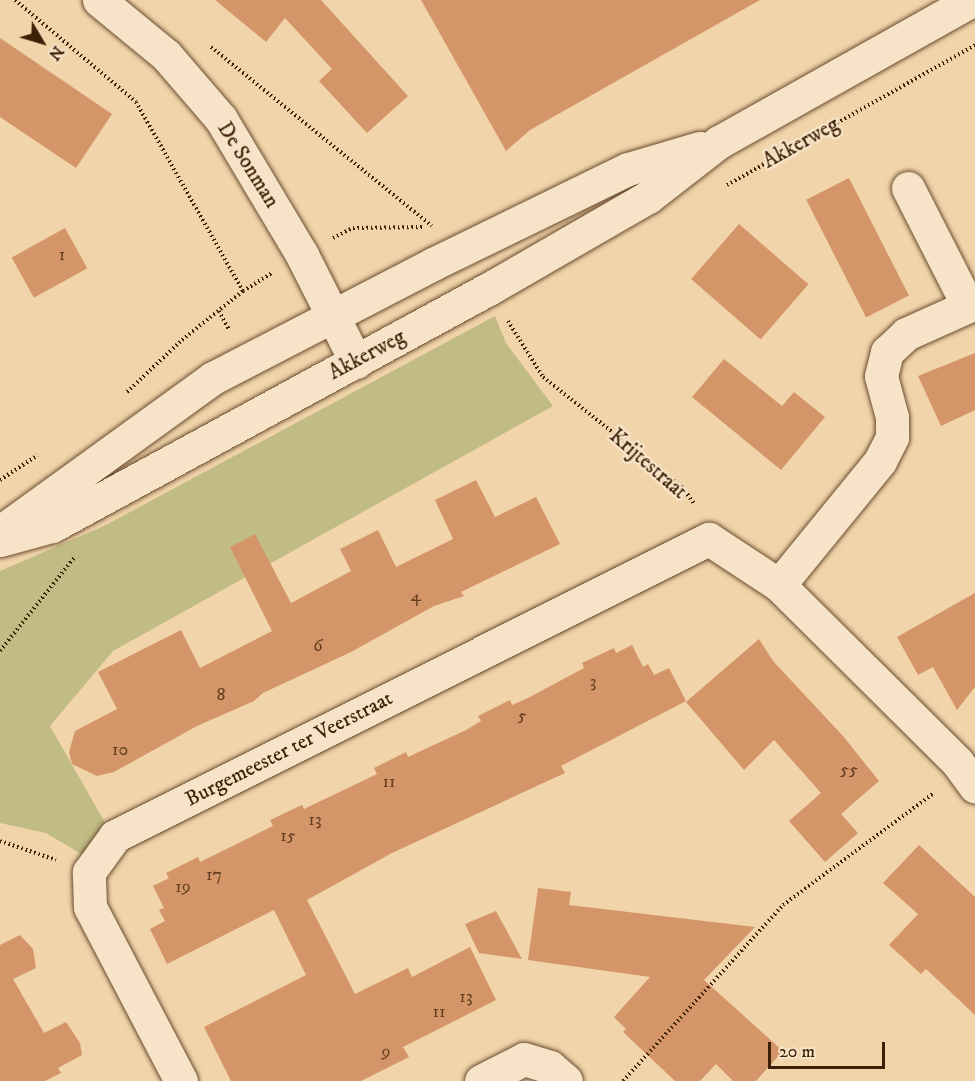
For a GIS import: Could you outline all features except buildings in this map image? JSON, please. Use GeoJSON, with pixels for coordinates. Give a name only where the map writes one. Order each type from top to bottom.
{"type":"FeatureCollection","features":[{"type":"Feature","properties":{"kind":"street","name":"De Sonman"},"geometry":{"type":"LineString","coordinates":[[99,0],[166,55],[220,119],[302,255],[356,362]]}},
{"type":"Feature","properties":{"kind":"street","name":"Akkerweg"},"geometry":{"type":"LineString","coordinates":[[0,540],[52,526],[492,287],[648,197],[719,142],[972,0]]}},
{"type":"Feature","properties":{"kind":"street","name":"Akkerweg"},"geometry":{"type":"LineString","coordinates":[[0,532],[213,378],[333,315],[628,169],[719,142]]}},
{"type":"Feature","properties":{"kind":"street"},"geometry":{"type":"LineString","coordinates":[[779,585],[880,461],[892,437],[892,417],[881,376],[887,352],[906,334],[971,304],[908,188]]}},
{"type":"Feature","properties":{"kind":"street"},"geometry":{"type":"LineString","coordinates":[[709,539],[779,585],[968,767]]}},
{"type":"Feature","properties":{"kind":"street","name":"Burgemeester ter Veerstraat"},"geometry":{"type":"LineString","coordinates":[[88,872],[115,836],[709,539]]}},
{"type":"Feature","properties":{"kind":"street"},"geometry":{"type":"LineString","coordinates":[[88,872],[90,907],[181,1081]]}},
{"type":"Feature","properties":{"kind":"street"},"geometry":{"type":"LineString","coordinates":[[481,1081],[524,1059],[550,1067],[566,1081]]}},
{"type":"Feature","properties":{"kind":"path"},"geometry":{"type":"LineString","coordinates":[[15,0],[136,102],[243,291]]}},
{"type":"Feature","properties":{"kind":"path"},"geometry":{"type":"LineString","coordinates":[[118,399],[243,291],[302,255],[353,228],[432,226],[208,45]]}},
{"type":"Feature","properties":{"kind":"path","name":"Akkerweg"},"geometry":{"type":"LineString","coordinates":[[725,186],[975,45]]}},
{"type":"Feature","properties":{"kind":"path","name":"Krijtestraat"},"geometry":{"type":"LineString","coordinates":[[492,287],[543,377],[681,488],[698,510],[709,539]]}},
{"type":"Feature","properties":{"kind":"path"},"geometry":{"type":"LineString","coordinates":[[0,480],[47,450]]}},
{"type":"Feature","properties":{"kind":"path"},"geometry":{"type":"LineString","coordinates":[[623,1081],[783,905],[968,767]]}},
{"type":"Feature","properties":{"kind":"path"},"geometry":{"type":"LineString","coordinates":[[0,841],[88,872]]}},
{"type":"Feature","properties":{"kind":"shaded area"},"geometry":{"type":"Polygon","coordinates":[[[495,316],[506,343],[553,406],[113,651],[50,726],[108,828],[83,855],[46,833],[0,823],[0,571],[104,526],[495,316]]]}}]}
